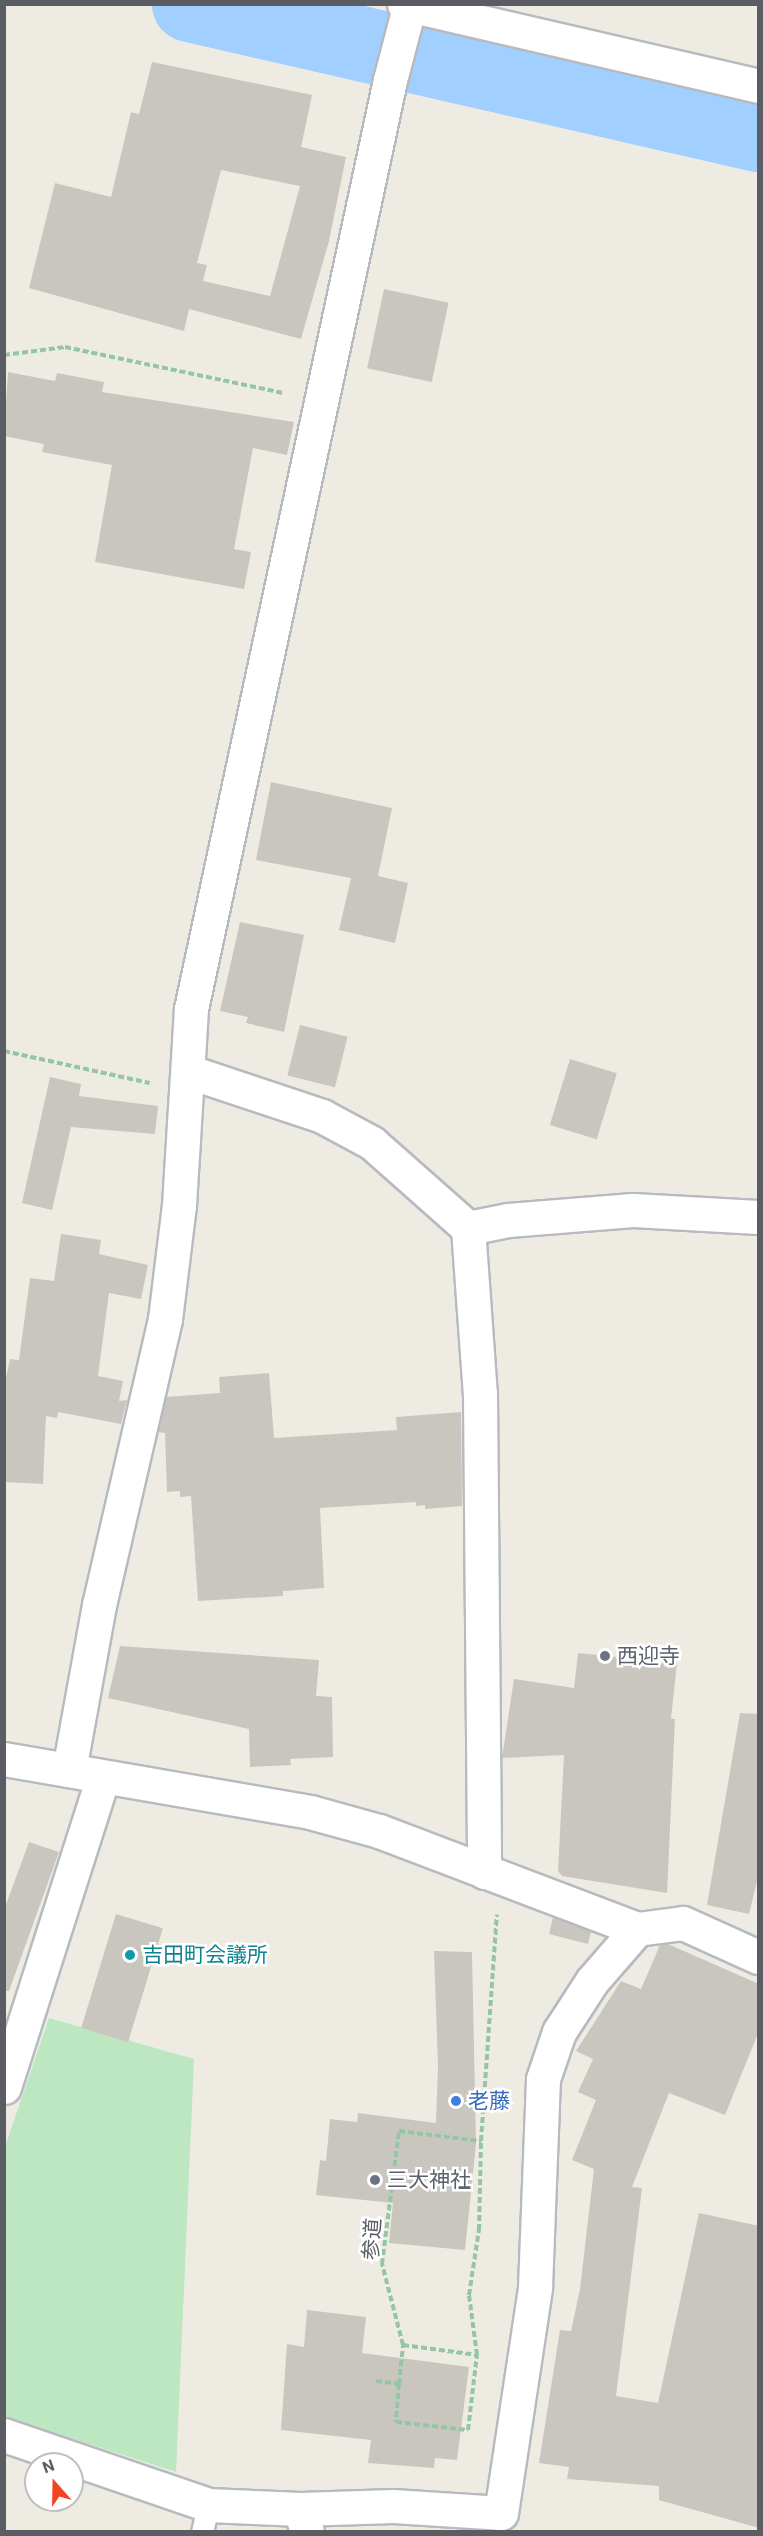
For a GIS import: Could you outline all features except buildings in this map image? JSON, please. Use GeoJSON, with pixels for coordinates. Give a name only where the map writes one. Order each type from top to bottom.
{"type":"FeatureCollection","features":[{"type":"Feature","properties":{"kind":"street"},"geometry":{"type":"LineString","coordinates":[[69,1770],[99,1605],[165,1319],[189,1082],[191,1009],[407,9],[759,86]]}},
{"type":"Feature","properties":{"kind":"street"},"geometry":{"type":"LineString","coordinates":[[189,1082],[322,1116],[372,1143],[468,1228],[480,1394],[492,1875]]}},
{"type":"Feature","properties":{"kind":"street"},"geometry":{"type":"LineString","coordinates":[[468,1228],[508,1220],[633,1210],[759,1217]]}},
{"type":"Feature","properties":{"kind":"street"},"geometry":{"type":"LineString","coordinates":[[4,1759],[310,1812],[379,1832],[637,1929],[683,1923],[759,1957]]}},
{"type":"Feature","properties":{"kind":"street"},"geometry":{"type":"LineString","coordinates":[[4,2087],[103,1777]]}},
{"type":"Feature","properties":{"kind":"street"},"geometry":{"type":"LineString","coordinates":[[4,2435],[205,2518],[303,2521],[393,2506],[501,2513],[535,2287],[543,2079],[559,2032],[592,1981],[637,1929]]}},
{"type":"Feature","properties":{"kind":"path"},"geometry":{"type":"LineString","coordinates":[[4,355],[65,348],[322,401]]}},
{"type":"Feature","properties":{"kind":"path"},"geometry":{"type":"LineString","coordinates":[[4,1051],[189,1082]]}},
{"type":"Feature","properties":{"kind":"path"},"geometry":{"type":"LineString","coordinates":[[403,2344],[477,2355],[469,2295],[479,2230],[492,1875]]}},
{"type":"Feature","properties":{"kind":"path","name":"参道"},"geometry":{"type":"LineString","coordinates":[[477,2355],[468,2430],[396,2422],[403,2344],[382,2264],[399,2132],[482,2141]]}},
{"type":"Feature","properties":{"kind":"path"},"geometry":{"type":"LineString","coordinates":[[376,2381],[399,2384]]}},
{"type":"Feature","properties":{"kind":"green space"},"geometry":{"type":"Polygon","coordinates":[[[49,2018],[194,2059],[176,2472],[5,2417],[5,2147],[49,2018]]]}},
{"type":"Feature","properties":{"kind":"waterway"},"geometry":{"type":"LineString","coordinates":[[189,4],[758,134]]}},
{"type":"Feature","properties":{"kind":"place","name":"西迎寺"},"geometry":{"type":"Point","coordinates":[605,1656]}},
{"type":"Feature","properties":{"kind":"place","name":"吉田町会議所"},"geometry":{"type":"Point","coordinates":[130,1955]}},
{"type":"Feature","properties":{"kind":"place","name":"老藤"},"geometry":{"type":"Point","coordinates":[456,2101]}},
{"type":"Feature","properties":{"kind":"place","name":"三大神社"},"geometry":{"type":"Point","coordinates":[375,2180]}}]}
